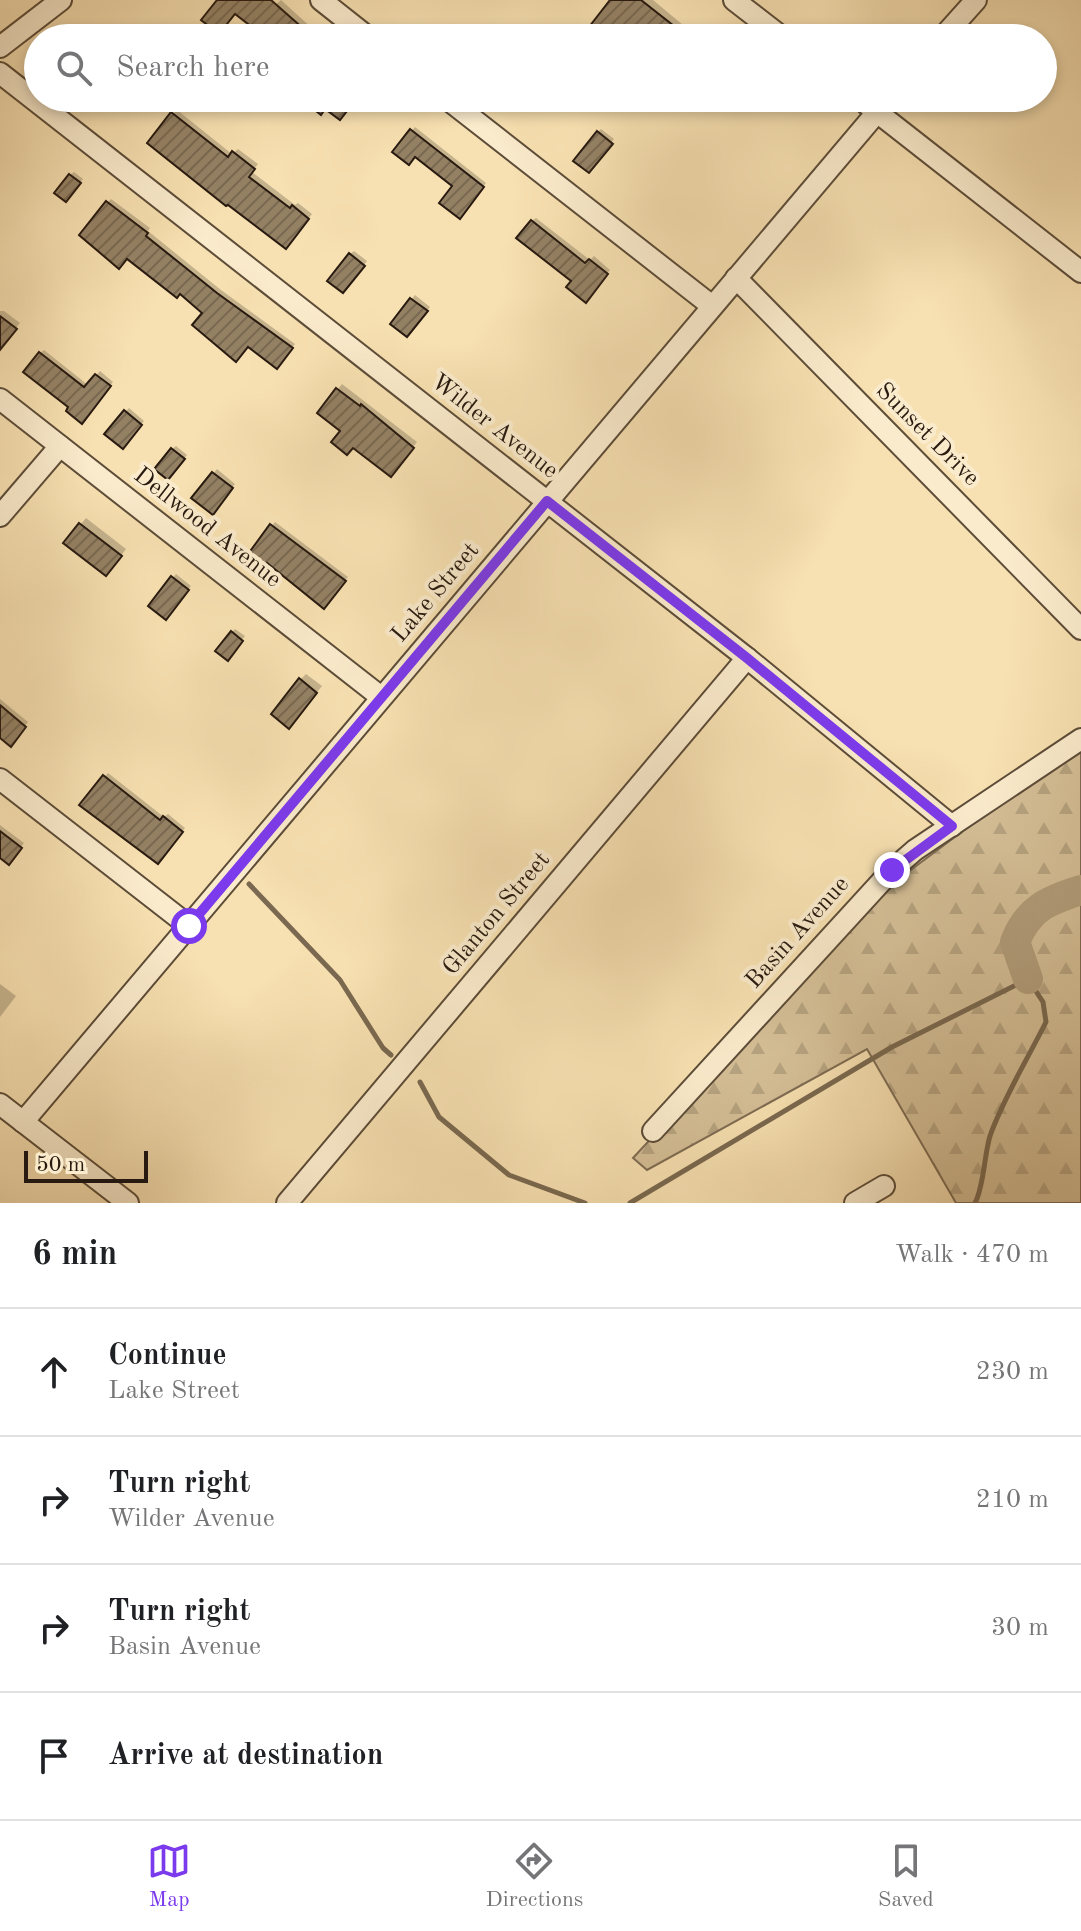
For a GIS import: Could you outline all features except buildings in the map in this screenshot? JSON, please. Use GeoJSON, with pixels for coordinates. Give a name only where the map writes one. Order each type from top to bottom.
{"type":"FeatureCollection","features":[{"type":"Feature","properties":{"kind":"street"},"geometry":{"type":"LineString","coordinates":[[30,24],[61,0]]}},
{"type":"Feature","properties":{"kind":"street"},"geometry":{"type":"LineString","coordinates":[[321,0],[351,24]]}},
{"type":"Feature","properties":{"kind":"street"},"geometry":{"type":"LineString","coordinates":[[734,0],[765,24]]}},
{"type":"Feature","properties":{"kind":"street"},"geometry":{"type":"LineString","coordinates":[[955,24],[976,0]]}},
{"type":"Feature","properties":{"kind":"street"},"geometry":{"type":"LineString","coordinates":[[0,47],[24,29]]}},
{"type":"Feature","properties":{"kind":"street","name":"Wilder Avenue"},"geometry":{"type":"LineString","coordinates":[[0,73],[24,92]]}},
{"type":"Feature","properties":{"kind":"street","name":"Wilder Avenue"},"geometry":{"type":"LineString","coordinates":[[50,112],[747,658],[952,826]]}},
{"type":"Feature","properties":{"kind":"street"},"geometry":{"type":"LineString","coordinates":[[464,112],[712,306]]}},
{"type":"Feature","properties":{"kind":"street","name":"Lake Street"},"geometry":{"type":"LineString","coordinates":[[23,1122],[877,112]]}},
{"type":"Feature","properties":{"kind":"street"},"geometry":{"type":"LineString","coordinates":[[891,112],[1081,272]]}},
{"type":"Feature","properties":{"kind":"street","name":"Sunset Drive"},"geometry":{"type":"LineString","coordinates":[[736,278],[1081,629]]}},
{"type":"Feature","properties":{"kind":"street","name":"Dellwood Avenue"},"geometry":{"type":"LineString","coordinates":[[0,399],[381,697]]}},
{"type":"Feature","properties":{"kind":"street"},"geometry":{"type":"LineString","coordinates":[[0,516],[60,446]]}},
{"type":"Feature","properties":{"kind":"street","name":"Glanton Street"},"geometry":{"type":"LineString","coordinates":[[287,1203],[747,658]]}},
{"type":"Feature","properties":{"kind":"street","name":"Basin Avenue"},"geometry":{"type":"LineString","coordinates":[[653,1131],[870,892],[915,850],[1081,739]]}},
{"type":"Feature","properties":{"kind":"street"},"geometry":{"type":"LineString","coordinates":[[0,779],[189,926]]}},
{"type":"Feature","properties":{"kind":"street"},"geometry":{"type":"LineString","coordinates":[[0,1104],[128,1203]]}},
{"type":"Feature","properties":{"kind":"street"},"geometry":{"type":"LineString","coordinates":[[855,1203],[884,1186]]}},
{"type":"Feature","properties":{"kind":"green space"},"geometry":{"type":"Polygon","coordinates":[[[1081,751],[1081,1203],[956,1203],[867,1049],[647,1170],[633,1158],[876,896],[987,813],[1081,751]]]}},
{"type":"Feature","properties":{"kind":"waterway"},"geometry":{"type":"LineString","coordinates":[[249,884],[340,980],[383,1048],[391,1055]]}},
{"type":"Feature","properties":{"kind":"waterway"},"geometry":{"type":"LineString","coordinates":[[1028,979],[1015,942],[1021,930],[1041,907],[1081,890]]}},
{"type":"Feature","properties":{"kind":"waterway"},"geometry":{"type":"LineString","coordinates":[[630,1203],[892,1047],[1028,979],[1043,1002],[1046,1022],[995,1122],[975,1203]]}},
{"type":"Feature","properties":{"kind":"waterway"},"geometry":{"type":"LineString","coordinates":[[420,1082],[439,1117],[509,1175],[585,1203]]}},
{"type":"Feature","properties":{"kind":"route"},"geometry":{"type":"LineString","coordinates":[[189,926],[547,501],[747,658],[952,826],[915,850],[892,870]]}}]}
